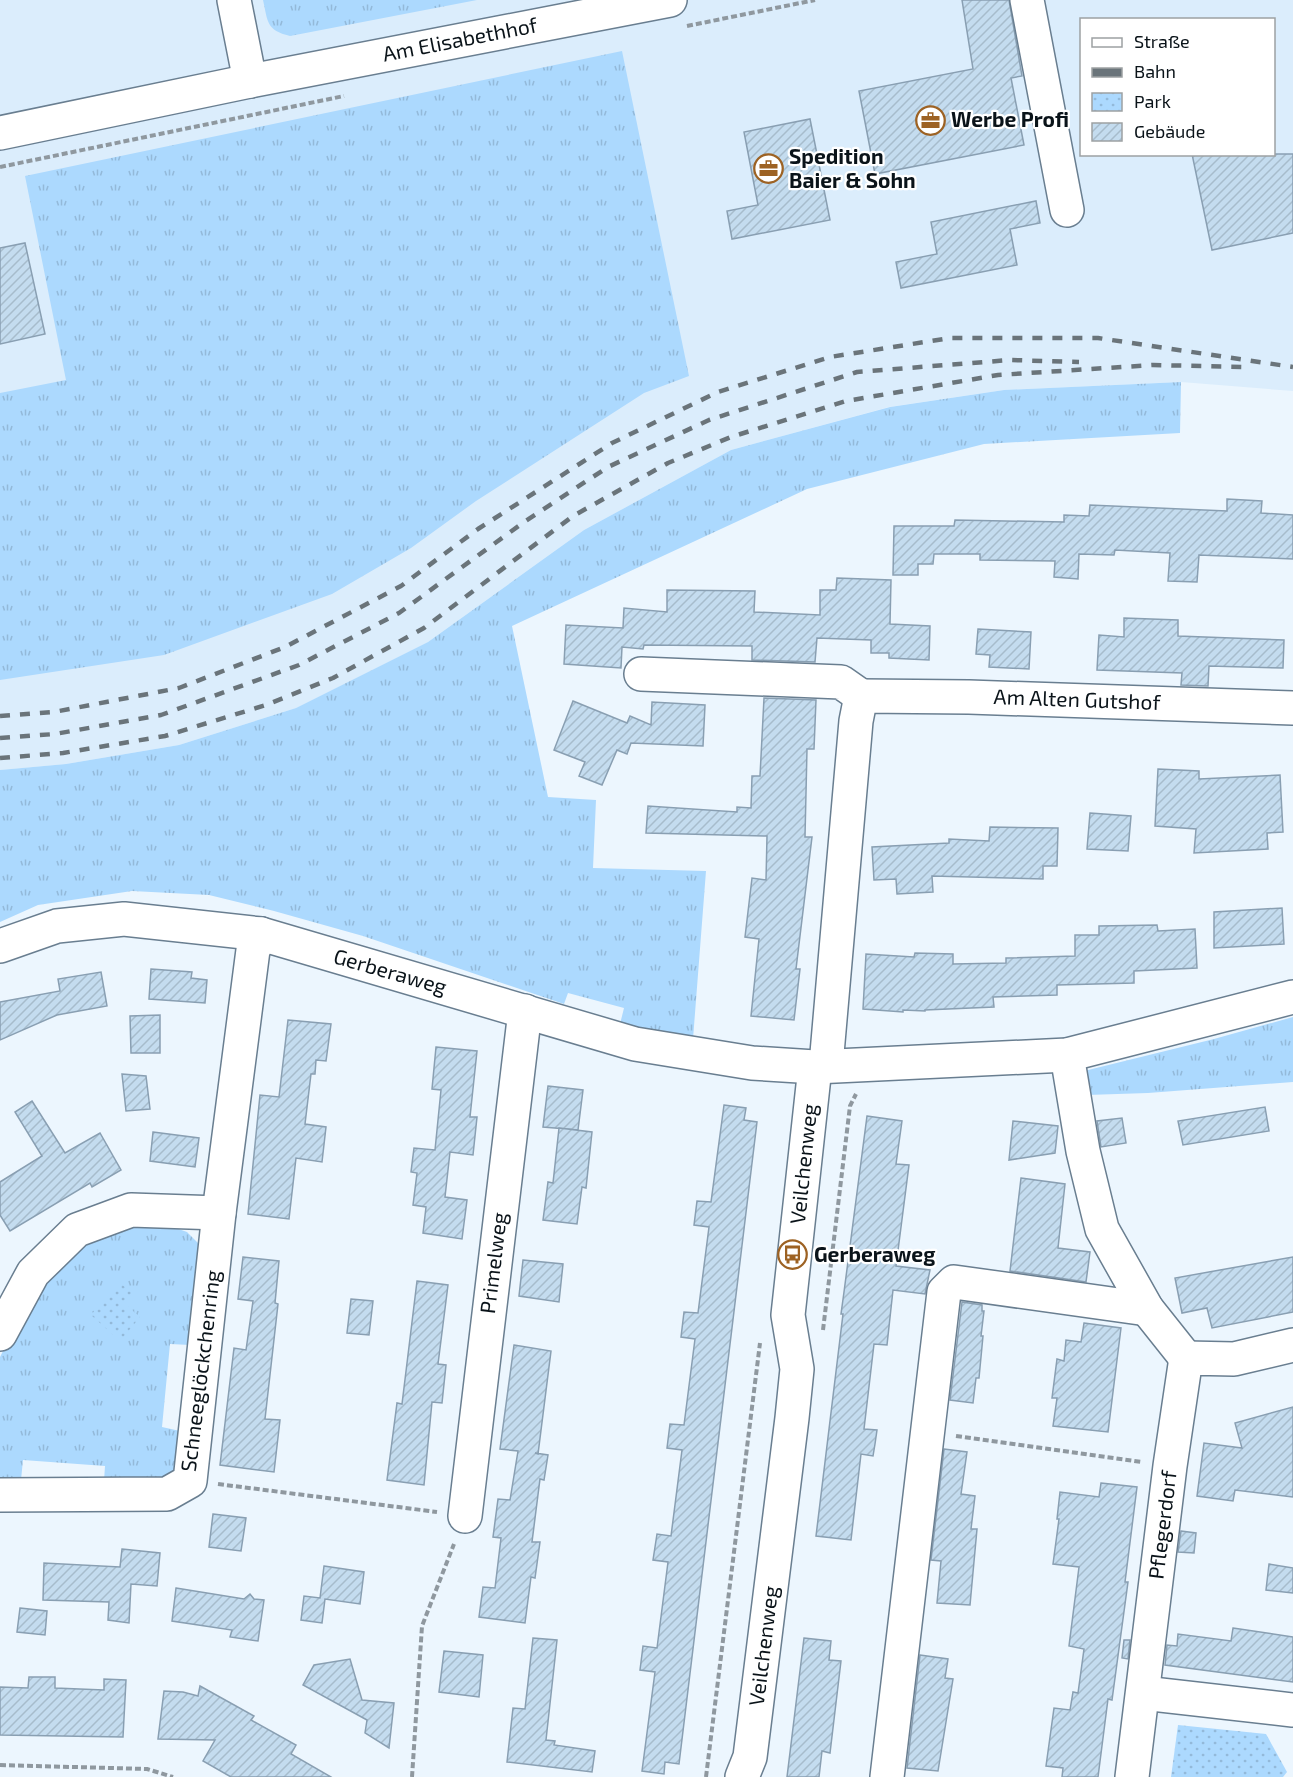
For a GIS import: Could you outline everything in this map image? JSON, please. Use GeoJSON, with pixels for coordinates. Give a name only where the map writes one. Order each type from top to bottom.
{"type":"FeatureCollection","features":[{"type":"Feature","properties":{"kind":"street"},"geometry":{"type":"LineString","coordinates":[[234,0],[250,81]]}},
{"type":"Feature","properties":{"kind":"street","name":"Am Elisabethhof"},"geometry":{"type":"LineString","coordinates":[[0,133],[250,81],[670,0]]}},
{"type":"Feature","properties":{"kind":"street"},"geometry":{"type":"LineString","coordinates":[[1027,0],[1067,210]]}},
{"type":"Feature","properties":{"kind":"street","name":"Am Alten Gutshof"},"geometry":{"type":"LineString","coordinates":[[641,674],[841,682],[861,696],[969,697],[1293,708]]}},
{"type":"Feature","properties":{"kind":"street"},"geometry":{"type":"LineString","coordinates":[[861,696],[856,720],[820,1066],[1067,1055],[1293,997]]}},
{"type":"Feature","properties":{"kind":"street","name":"Gerberaweg"},"geometry":{"type":"LineString","coordinates":[[0,946],[57,926],[124,919],[261,934],[635,1044],[752,1063],[820,1066]]}},
{"type":"Feature","properties":{"kind":"street","name":"Schneeglöckchenring"},"geometry":{"type":"LineString","coordinates":[[0,1495],[167,1494],[190,1480],[219,1213],[253,950],[261,934]]}},
{"type":"Feature","properties":{"kind":"street","name":"Primelweg"},"geometry":{"type":"LineString","coordinates":[[465,1516],[525,1011]]}},
{"type":"Feature","properties":{"kind":"street"},"geometry":{"type":"LineString","coordinates":[[1067,1055],[1083,1151],[1102,1228],[1147,1309],[1186,1358],[1234,1359],[1293,1345]]}},
{"type":"Feature","properties":{"kind":"street","name":"Veilchenweg"},"geometry":{"type":"LineString","coordinates":[[742,1777],[750,1756],[792,1418],[797,1369],[788,1315],[820,1066]]}},
{"type":"Feature","properties":{"kind":"street"},"geometry":{"type":"LineString","coordinates":[[0,1334],[33,1273],[77,1230],[131,1210],[219,1213]]}},
{"type":"Feature","properties":{"kind":"street"},"geometry":{"type":"LineString","coordinates":[[887,1777],[944,1292],[954,1282],[1147,1309]]}},
{"type":"Feature","properties":{"kind":"street","name":"Pflegerdorf"},"geometry":{"type":"LineString","coordinates":[[1132,1777],[1170,1466],[1186,1358]]}},
{"type":"Feature","properties":{"kind":"street"},"geometry":{"type":"LineString","coordinates":[[1143,1693],[1293,1710]]}},
{"type":"Feature","properties":{"kind":"path"},"geometry":{"type":"LineString","coordinates":[[705,1777],[760,1341]]}},
{"type":"Feature","properties":{"kind":"path"},"geometry":{"type":"LineString","coordinates":[[929,1432],[1170,1466]]}},
{"type":"Feature","properties":{"kind":"path"},"geometry":{"type":"LineString","coordinates":[[190,1480],[465,1516],[422,1626],[412,1777]]}},
{"type":"Feature","properties":{"kind":"path"},"geometry":{"type":"LineString","coordinates":[[0,1765],[147,1769],[173,1777]]}},
{"type":"Feature","properties":{"kind":"shaded area"},"geometry":{"type":"Polygon","coordinates":[[[0,0],[1293,0],[1293,391],[1181,382],[1004,390],[889,407],[731,450],[584,530],[428,642],[296,708],[179,745],[66,764],[0,770],[0,0]]]}},
{"type":"Feature","properties":{"kind":"green space"},"geometry":{"type":"Polygon","coordinates":[[[263,0],[477,0],[290,36],[276,31],[269,24],[263,0]]]}},
{"type":"Feature","properties":{"kind":"green space"},"geometry":{"type":"Polygon","coordinates":[[[622,51],[689,376],[644,393],[476,501],[411,548],[332,594],[164,655],[0,680],[0,393],[66,380],[25,176],[622,51]]]}},
{"type":"Feature","properties":{"kind":"green space"},"geometry":{"type":"Polygon","coordinates":[[[1181,382],[1180,433],[984,444],[807,489],[512,626],[548,797],[596,800],[593,868],[706,871],[693,1039],[620,1024],[624,1008],[568,993],[564,1004],[363,936],[209,895],[132,891],[38,905],[0,922],[0,770],[66,764],[179,745],[296,708],[428,642],[584,530],[731,450],[890,407],[1004,390],[1181,382]]]}},
{"type":"Feature","properties":{"kind":"green space"},"geometry":{"type":"Polygon","coordinates":[[[1293,1017],[1293,1082],[1148,1093],[1087,1095],[1080,1072],[1293,1017]]]}},
{"type":"Feature","properties":{"kind":"green space"},"geometry":{"type":"Polygon","coordinates":[[[143,1224],[167,1225],[187,1232],[198,1243],[200,1257],[190,1345],[170,1344],[162,1427],[180,1431],[177,1460],[172,1472],[156,1481],[104,1481],[105,1466],[23,1460],[21,1480],[0,1480],[0,1357],[23,1311],[74,1247],[116,1228],[143,1224]]]}},
{"type":"Feature","properties":{"kind":"green space"},"geometry":{"type":"Polygon","coordinates":[[[119,1282],[132,1293],[124,1303],[140,1317],[120,1341],[91,1315],[119,1282]]]}},
{"type":"Feature","properties":{"kind":"green space"},"geometry":{"type":"Polygon","coordinates":[[[1178,1725],[1266,1734],[1287,1772],[1283,1777],[1171,1777],[1178,1725]]]}},
{"type":"Feature","properties":{"kind":"building"},"geometry":{"type":"Polygon","coordinates":[[[962,0],[1009,0],[1022,76],[1011,78],[1024,145],[875,174],[859,91],[973,69],[962,0]]]}},
{"type":"Feature","properties":{"kind":"building"},"geometry":{"type":"Polygon","coordinates":[[[810,119],[830,220],[732,239],[727,211],[758,205],[744,132],[810,119]]]}},
{"type":"Feature","properties":{"kind":"building"},"geometry":{"type":"Polygon","coordinates":[[[1293,154],[1293,233],[1212,250],[1192,156],[1293,154]]]}},
{"type":"Feature","properties":{"kind":"building"},"geometry":{"type":"Polygon","coordinates":[[[1036,201],[1040,223],[1010,229],[1017,265],[901,288],[896,262],[937,254],[931,222],[1036,201]]]}},
{"type":"Feature","properties":{"kind":"building"},"geometry":{"type":"Polygon","coordinates":[[[25,243],[45,334],[0,344],[0,248],[25,243]]]}},
{"type":"Feature","properties":{"kind":"building"},"geometry":{"type":"Polygon","coordinates":[[[1227,499],[1262,501],[1261,513],[1293,515],[1293,559],[1199,555],[1197,582],[1168,581],[1170,553],[1115,550],[1114,555],[1079,554],[1078,579],[1054,577],[1055,561],[980,560],[980,554],[934,554],[933,564],[918,564],[918,575],[893,575],[894,526],[954,526],[955,520],[1064,522],[1064,515],[1089,516],[1090,505],[1227,511],[1227,499]]]}},
{"type":"Feature","properties":{"kind":"building"},"geometry":{"type":"Polygon","coordinates":[[[837,578],[891,580],[890,624],[930,626],[929,660],[889,658],[889,653],[871,653],[871,640],[817,638],[815,662],[752,660],[752,646],[644,645],[643,649],[622,647],[621,668],[564,664],[566,625],[623,628],[624,608],[667,612],[667,590],[755,591],[754,612],[820,615],[820,590],[836,590],[837,578]]]}},
{"type":"Feature","properties":{"kind":"building"},"geometry":{"type":"Polygon","coordinates":[[[1124,618],[1178,620],[1178,636],[1284,640],[1283,668],[1209,666],[1208,686],[1181,685],[1182,673],[1097,670],[1099,635],[1124,637],[1124,618]]]}},
{"type":"Feature","properties":{"kind":"building"},"geometry":{"type":"Polygon","coordinates":[[[978,629],[1031,632],[1029,669],[989,667],[990,655],[976,654],[978,629]]]}},
{"type":"Feature","properties":{"kind":"building"},"geometry":{"type":"Polygon","coordinates":[[[764,698],[816,700],[814,749],[807,749],[805,837],[812,837],[796,969],[800,969],[794,1020],[751,1016],[759,939],[745,937],[752,878],[766,880],[767,836],[646,833],[648,806],[737,812],[737,807],[751,808],[752,776],[760,776],[764,698]]]}},
{"type":"Feature","properties":{"kind":"building"},"geometry":{"type":"Polygon","coordinates":[[[573,701],[627,723],[630,716],[651,725],[652,702],[705,705],[703,746],[631,743],[627,754],[617,750],[602,785],[579,776],[585,762],[554,750],[573,701]]]}},
{"type":"Feature","properties":{"kind":"building"},"geometry":{"type":"Polygon","coordinates":[[[1158,769],[1199,771],[1199,779],[1280,775],[1283,832],[1267,833],[1268,849],[1194,853],[1196,829],[1155,826],[1158,769]]]}},
{"type":"Feature","properties":{"kind":"building"},"geometry":{"type":"Polygon","coordinates":[[[1090,813],[1131,816],[1128,851],[1087,849],[1090,813]]]}},
{"type":"Feature","properties":{"kind":"building"},"geometry":{"type":"Polygon","coordinates":[[[990,827],[1058,828],[1057,866],[1043,866],[1043,879],[932,876],[933,892],[897,894],[896,879],[874,880],[872,847],[949,843],[949,839],[989,841],[990,827]]]}},
{"type":"Feature","properties":{"kind":"building"},"geometry":{"type":"Polygon","coordinates":[[[1282,908],[1284,944],[1214,948],[1214,912],[1282,908]]]}},
{"type":"Feature","properties":{"kind":"building"},"geometry":{"type":"Polygon","coordinates":[[[1157,925],[1158,931],[1195,929],[1197,968],[1134,971],[1134,983],[1057,985],[1057,995],[993,997],[994,1007],[903,1010],[903,1012],[863,1009],[866,954],[914,957],[915,953],[953,954],[953,964],[1006,963],[1006,958],[1075,956],[1075,935],[1099,935],[1099,926],[1157,925]]]}},
{"type":"Feature","properties":{"kind":"building"},"geometry":{"type":"Polygon","coordinates":[[[151,969],[192,972],[191,978],[207,980],[205,1003],[149,999],[151,969]]]}},
{"type":"Feature","properties":{"kind":"building"},"geometry":{"type":"Polygon","coordinates":[[[101,972],[107,1006],[57,1015],[0,1040],[0,1002],[60,991],[58,979],[101,972]]]}},
{"type":"Feature","properties":{"kind":"building"},"geometry":{"type":"Polygon","coordinates":[[[160,1015],[160,1053],[131,1053],[130,1016],[160,1015]]]}},
{"type":"Feature","properties":{"kind":"building"},"geometry":{"type":"Polygon","coordinates":[[[288,1020],[331,1024],[326,1061],[316,1060],[315,1074],[311,1074],[305,1124],[326,1127],[322,1162],[296,1158],[289,1219],[248,1214],[260,1095],[279,1097],[288,1020]]]}},
{"type":"Feature","properties":{"kind":"building"},"geometry":{"type":"Polygon","coordinates":[[[436,1047],[477,1051],[470,1117],[477,1117],[473,1155],[450,1152],[445,1197],[467,1200],[462,1239],[423,1233],[426,1207],[413,1205],[417,1173],[411,1172],[414,1148],[435,1150],[441,1090],[432,1089],[436,1047]]]}},
{"type":"Feature","properties":{"kind":"building"},"geometry":{"type":"Polygon","coordinates":[[[122,1074],[146,1076],[150,1109],[126,1111],[122,1074]]]}},
{"type":"Feature","properties":{"kind":"building"},"geometry":{"type":"Polygon","coordinates":[[[548,1086],[583,1090],[578,1130],[543,1127],[548,1086]]]}},
{"type":"Feature","properties":{"kind":"building"},"geometry":{"type":"Polygon","coordinates":[[[32,1101],[65,1153],[100,1133],[121,1170],[92,1187],[90,1183],[10,1231],[0,1215],[0,1182],[42,1156],[15,1112],[32,1101]]]}},
{"type":"Feature","properties":{"kind":"building"},"geometry":{"type":"Polygon","coordinates":[[[724,1105],[746,1108],[744,1120],[757,1122],[679,1764],[665,1762],[664,1774],[642,1771],[655,1672],[640,1670],[643,1646],[657,1648],[668,1562],[653,1560],[657,1534],[671,1536],[682,1450],[667,1448],[670,1424],[684,1425],[695,1339],[681,1337],[684,1312],[698,1313],[709,1227],[694,1225],[697,1201],[711,1202],[724,1105]]]}},
{"type":"Feature","properties":{"kind":"building"},"geometry":{"type":"Polygon","coordinates":[[[1265,1107],[1269,1131],[1183,1145],[1178,1121],[1265,1107]]]}},
{"type":"Feature","properties":{"kind":"building"},"geometry":{"type":"Polygon","coordinates":[[[867,1116],[902,1121],[896,1164],[909,1165],[896,1266],[930,1270],[925,1294],[893,1290],[887,1345],[874,1344],[864,1429],[877,1430],[873,1456],[861,1454],[851,1540],[816,1536],[843,1314],[841,1314],[867,1116]]]}},
{"type":"Feature","properties":{"kind":"building"},"geometry":{"type":"Polygon","coordinates":[[[1122,1118],[1126,1143],[1101,1147],[1097,1121],[1122,1118]]]}},
{"type":"Feature","properties":{"kind":"building"},"geometry":{"type":"Polygon","coordinates":[[[1013,1121],[1058,1126],[1055,1153],[1009,1160],[1013,1121]]]}},
{"type":"Feature","properties":{"kind":"building"},"geometry":{"type":"Polygon","coordinates":[[[559,1128],[592,1132],[586,1188],[582,1187],[577,1224],[543,1220],[548,1182],[553,1183],[559,1128]]]}},
{"type":"Feature","properties":{"kind":"building"},"geometry":{"type":"Polygon","coordinates":[[[153,1132],[199,1138],[195,1167],[150,1161],[153,1132]]]}},
{"type":"Feature","properties":{"kind":"building"},"geometry":{"type":"Polygon","coordinates":[[[1021,1178],[1065,1184],[1058,1248],[1090,1252],[1086,1282],[1010,1271],[1021,1178]]]}},
{"type":"Feature","properties":{"kind":"building"},"geometry":{"type":"Polygon","coordinates":[[[243,1257],[279,1261],[275,1303],[278,1304],[265,1419],[280,1420],[274,1472],[220,1465],[234,1348],[246,1350],[253,1301],[238,1299],[243,1257]]]}},
{"type":"Feature","properties":{"kind":"building"},"geometry":{"type":"Polygon","coordinates":[[[1293,1257],[1293,1312],[1212,1328],[1207,1308],[1182,1313],[1175,1278],[1293,1257]]]}},
{"type":"Feature","properties":{"kind":"building"},"geometry":{"type":"Polygon","coordinates":[[[523,1260],[563,1264],[559,1302],[519,1296],[523,1260]]]}},
{"type":"Feature","properties":{"kind":"building"},"geometry":{"type":"Polygon","coordinates":[[[417,1281],[448,1285],[438,1364],[446,1365],[442,1403],[432,1402],[424,1485],[387,1480],[397,1403],[402,1404],[417,1281]]]}},
{"type":"Feature","properties":{"kind":"building"},"geometry":{"type":"Polygon","coordinates":[[[351,1299],[373,1301],[369,1335],[347,1333],[351,1299]]]}},
{"type":"Feature","properties":{"kind":"building"},"geometry":{"type":"Polygon","coordinates":[[[962,1302],[982,1305],[982,1311],[984,1311],[979,1378],[976,1378],[973,1403],[950,1400],[962,1302]]]}},
{"type":"Feature","properties":{"kind":"building"},"geometry":{"type":"Polygon","coordinates":[[[1084,1323],[1121,1328],[1108,1432],[1053,1426],[1057,1398],[1052,1398],[1057,1359],[1064,1361],[1066,1340],[1081,1342],[1084,1323]]]}},
{"type":"Feature","properties":{"kind":"building"},"geometry":{"type":"Polygon","coordinates":[[[514,1345],[551,1351],[538,1453],[548,1455],[544,1480],[540,1479],[532,1542],[540,1542],[535,1578],[531,1577],[525,1623],[479,1617],[483,1587],[495,1588],[501,1538],[493,1537],[498,1499],[510,1500],[518,1451],[500,1449],[514,1345]]]}},
{"type":"Feature","properties":{"kind":"building"},"geometry":{"type":"Polygon","coordinates":[[[1293,1407],[1293,1497],[1235,1490],[1233,1501],[1197,1496],[1204,1443],[1242,1448],[1235,1423],[1293,1407]]]}},
{"type":"Feature","properties":{"kind":"building"},"geometry":{"type":"Polygon","coordinates":[[[944,1449],[967,1452],[961,1494],[975,1496],[971,1529],[977,1529],[970,1605],[937,1603],[941,1561],[931,1560],[944,1449]]]}},
{"type":"Feature","properties":{"kind":"building"},"geometry":{"type":"Polygon","coordinates":[[[1101,1483],[1137,1487],[1125,1582],[1128,1582],[1112,1700],[1108,1699],[1098,1777],[1062,1777],[1063,1768],[1046,1766],[1054,1708],[1070,1710],[1073,1692],[1078,1693],[1084,1649],[1069,1646],[1079,1567],[1053,1564],[1060,1492],[1099,1497],[1101,1483]]]}},
{"type":"Feature","properties":{"kind":"building"},"geometry":{"type":"Polygon","coordinates":[[[213,1514],[246,1518],[241,1551],[209,1547],[213,1514]]]}},
{"type":"Feature","properties":{"kind":"building"},"geometry":{"type":"Polygon","coordinates":[[[1181,1531],[1196,1533],[1194,1553],[1178,1552],[1181,1531]]]}},
{"type":"Feature","properties":{"kind":"building"},"geometry":{"type":"Polygon","coordinates":[[[122,1549],[160,1553],[157,1586],[131,1584],[129,1623],[108,1620],[109,1602],[43,1600],[44,1563],[120,1567],[122,1549]]]}},
{"type":"Feature","properties":{"kind":"building"},"geometry":{"type":"Polygon","coordinates":[[[1269,1564],[1293,1568],[1293,1593],[1266,1590],[1269,1564]]]}},
{"type":"Feature","properties":{"kind":"building"},"geometry":{"type":"Polygon","coordinates":[[[324,1566],[364,1572],[360,1604],[325,1599],[322,1623],[301,1620],[304,1596],[320,1598],[324,1566]]]}},
{"type":"Feature","properties":{"kind":"building"},"geometry":{"type":"Polygon","coordinates":[[[176,1588],[244,1599],[250,1594],[254,1599],[264,1600],[258,1641],[230,1637],[232,1630],[172,1621],[176,1588]]]}},
{"type":"Feature","properties":{"kind":"building"},"geometry":{"type":"Polygon","coordinates":[[[20,1608],[47,1611],[45,1635],[17,1632],[20,1608]]]}},
{"type":"Feature","properties":{"kind":"building"},"geometry":{"type":"Polygon","coordinates":[[[1233,1628],[1293,1637],[1293,1682],[1165,1665],[1167,1645],[1177,1646],[1178,1634],[1231,1641],[1233,1628]]]}},
{"type":"Feature","properties":{"kind":"building"},"geometry":{"type":"Polygon","coordinates":[[[533,1638],[557,1640],[546,1740],[555,1741],[554,1745],[595,1751],[592,1772],[507,1762],[513,1708],[525,1709],[533,1638]]]}},
{"type":"Feature","properties":{"kind":"building"},"geometry":{"type":"Polygon","coordinates":[[[804,1638],[831,1641],[829,1660],[841,1661],[830,1753],[822,1751],[819,1777],[787,1777],[804,1638]]]}},
{"type":"Feature","properties":{"kind":"building"},"geometry":{"type":"Polygon","coordinates":[[[1124,1640],[1130,1640],[1128,1659],[1122,1658],[1124,1640]]]}},
{"type":"Feature","properties":{"kind":"building"},"geometry":{"type":"Polygon","coordinates":[[[444,1651],[483,1655],[479,1697],[439,1692],[444,1651]]]}},
{"type":"Feature","properties":{"kind":"building"},"geometry":{"type":"Polygon","coordinates":[[[920,1655],[948,1659],[945,1678],[953,1679],[938,1771],[907,1768],[920,1655]]]}},
{"type":"Feature","properties":{"kind":"building"},"geometry":{"type":"Polygon","coordinates":[[[350,1659],[362,1700],[394,1703],[389,1748],[365,1733],[367,1720],[303,1685],[314,1665],[350,1659]]]}},
{"type":"Feature","properties":{"kind":"building"},"geometry":{"type":"Polygon","coordinates":[[[29,1677],[55,1677],[55,1688],[104,1690],[104,1679],[126,1680],[123,1737],[0,1735],[0,1687],[28,1688],[29,1677]]]}},
{"type":"Feature","properties":{"kind":"building"},"geometry":{"type":"Polygon","coordinates":[[[200,1686],[254,1716],[251,1720],[296,1745],[291,1754],[331,1777],[231,1777],[203,1761],[215,1740],[158,1739],[164,1691],[198,1696],[200,1686]]]}},
{"type":"Feature","properties":{"kind":"railway"},"geometry":{"type":"LineString","coordinates":[[0,716],[54,712],[179,688],[285,647],[401,586],[478,529],[612,443],[718,392],[830,357],[950,338],[1098,338],[1293,367]]}},
{"type":"Feature","properties":{"kind":"railway"},"geometry":{"type":"LineString","coordinates":[[0,738],[55,734],[161,715],[299,665],[399,613],[524,522],[608,467],[709,420],[857,372],[1010,360],[1079,362]]}},
{"type":"Feature","properties":{"kind":"railway"},"geometry":{"type":"LineString","coordinates":[[0,758],[63,753],[165,736],[266,705],[333,678],[424,628],[573,516],[668,463],[731,437],[846,401],[998,375],[1153,365],[1246,367]]}},
{"type":"Feature","properties":{"kind":"place","name":"Werbe Profi"},"geometry":{"type":"Point","coordinates":[930,120]}},
{"type":"Feature","properties":{"kind":"place","name":"Spedition Baier & Sohn"},"geometry":{"type":"Point","coordinates":[768,169]}},
{"type":"Feature","properties":{"kind":"place","name":"Gerberaweg"},"geometry":{"type":"Point","coordinates":[793,1255]}}]}
